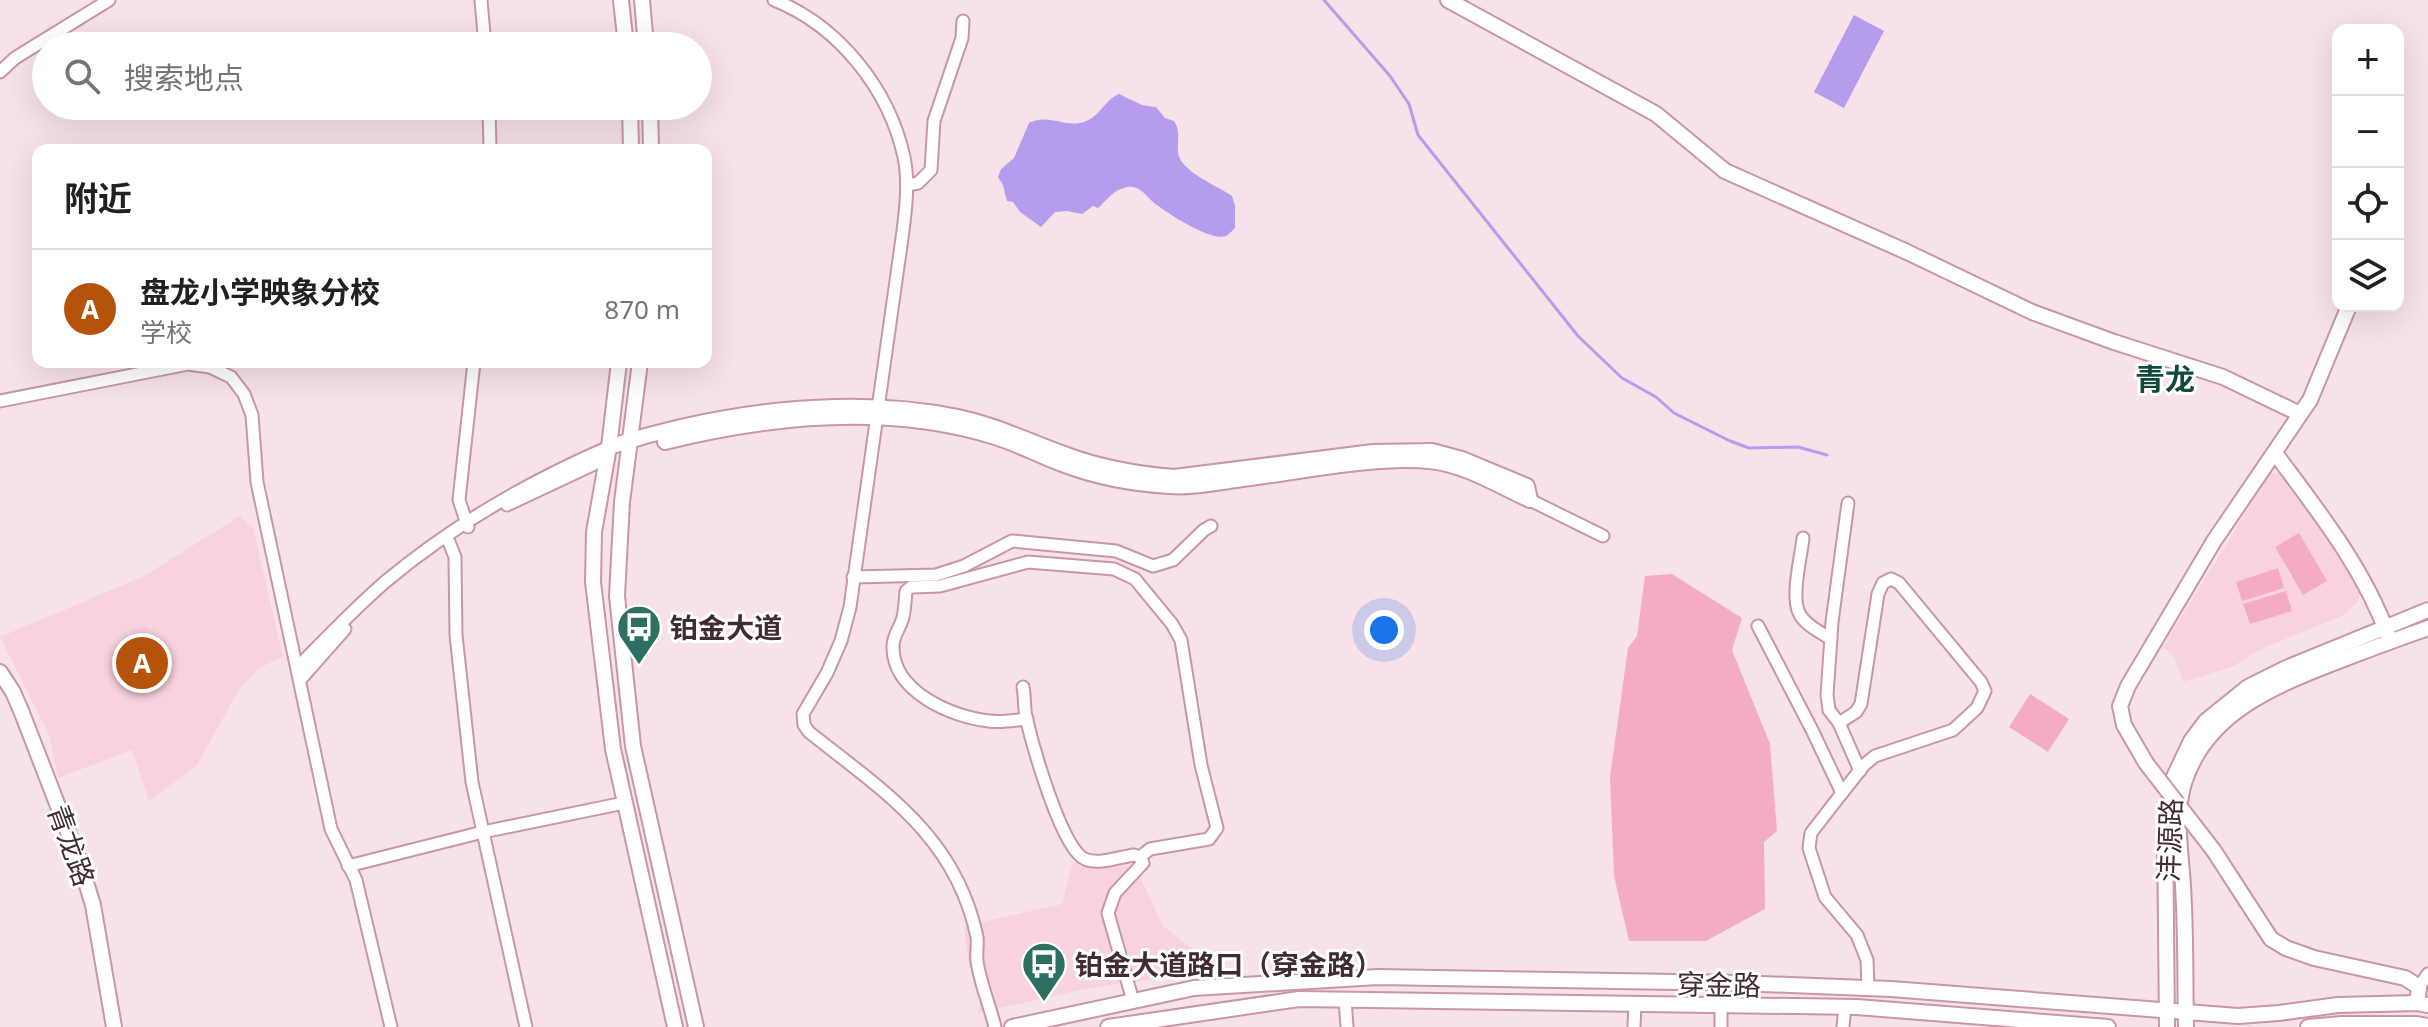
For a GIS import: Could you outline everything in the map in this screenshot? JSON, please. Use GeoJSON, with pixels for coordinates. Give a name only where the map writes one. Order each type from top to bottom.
{"type":"FeatureCollection","features":[{"type":"Feature","properties":{"kind":"main road"},"geometry":{"type":"LineString","coordinates":[[621,0],[624,32]]}},
{"type":"Feature","properties":{"kind":"main road"},"geometry":{"type":"LineString","coordinates":[[642,0],[645,32]]}},
{"type":"Feature","properties":{"kind":"main road"},"geometry":{"type":"LineString","coordinates":[[1448,0],[1656,114],[1725,171],[2032,312],[2223,377],[2300,414]]}},
{"type":"Feature","properties":{"kind":"main road"},"geometry":{"type":"LineString","coordinates":[[630,120],[631,144]]}},
{"type":"Feature","properties":{"kind":"main road"},"geometry":{"type":"LineString","coordinates":[[650,120],[651,144]]}},
{"type":"Feature","properties":{"kind":"main road"},"geometry":{"type":"LineString","coordinates":[[2347,312],[2310,400],[2214,541],[2150,647],[2120,706],[2124,725],[2146,763],[2239,886],[2271,939],[2314,958],[2405,978],[2419,987],[2422,1004]]}},
{"type":"Feature","properties":{"kind":"main road"},"geometry":{"type":"LineString","coordinates":[[618,368],[594,532],[593,582],[613,749],[675,1027]]}},
{"type":"Feature","properties":{"kind":"main road"},"geometry":{"type":"LineString","coordinates":[[639,368],[622,502],[617,596],[626,694],[639,781],[696,1027]]}},
{"type":"Feature","properties":{"kind":"main road"},"geometry":{"type":"LineString","coordinates":[[608,453],[629,445],[773,422],[876,414],[996,437],[1065,465],[1141,484],[1174,487],[1374,462],[1431,461],[1459,468],[1530,500]]}},
{"type":"Feature","properties":{"kind":"main road"},"geometry":{"type":"LineString","coordinates":[[2275,453],[2321,515],[2371,592],[2388,634]]}},
{"type":"Feature","properties":{"kind":"main road","name":"沣源路"},"geometry":{"type":"LineString","coordinates":[[2186,1020],[2184,898],[2178,829],[2184,784],[2202,748],[2216,729],[2254,698],[2388,634],[2428,610]]}},
{"type":"Feature","properties":{"kind":"main road","name":"沣源路"},"geometry":{"type":"LineString","coordinates":[[2167,1027],[2165,828],[2172,781],[2191,741],[2206,721],[2248,687],[2286,668],[2388,634],[2428,628]]}},
{"type":"Feature","properties":{"kind":"main road","name":"青龙路"},"geometry":{"type":"LineString","coordinates":[[0,672],[22,713],[80,863],[93,905],[114,1027]]}},
{"type":"Feature","properties":{"kind":"main road","name":"穿金路"},"geometry":{"type":"LineString","coordinates":[[1012,1027],[1194,988],[1378,977],[1868,988],[2168,1011],[2186,1020],[2338,1005],[2422,1004]]}},
{"type":"Feature","properties":{"kind":"main road","name":"穿金路"},"geometry":{"type":"LineString","coordinates":[[1108,1027],[1299,999],[1845,1006],[2108,1027]]}},
{"type":"Feature","properties":{"kind":"main road"},"geometry":{"type":"LineString","coordinates":[[2308,1027],[2342,1024],[2420,1026]]}},
{"type":"Feature","properties":{"kind":"street"},"geometry":{"type":"LineString","coordinates":[[57,32],[109,0]]}},
{"type":"Feature","properties":{"kind":"street"},"geometry":{"type":"LineString","coordinates":[[481,0],[484,32]]}},
{"type":"Feature","properties":{"kind":"street"},"geometry":{"type":"LineString","coordinates":[[774,0],[818,25],[848,50],[865,71],[893,121],[904,158],[907,185],[905,218],[850,607],[841,641],[827,673],[803,714],[804,725],[899,803],[941,851],[955,875],[970,914],[977,939],[977,961],[995,1027]]}},
{"type":"Feature","properties":{"kind":"street"},"geometry":{"type":"LineString","coordinates":[[907,185],[925,178],[931,170],[934,121],[962,38],[963,21]]}},
{"type":"Feature","properties":{"kind":"street"},"geometry":{"type":"LineString","coordinates":[[0,72],[32,48]]}},
{"type":"Feature","properties":{"kind":"street"},"geometry":{"type":"LineString","coordinates":[[489,120],[490,144]]}},
{"type":"Feature","properties":{"kind":"street"},"geometry":{"type":"LineString","coordinates":[[0,401],[168,368]]}},
{"type":"Feature","properties":{"kind":"street"},"geometry":{"type":"LineString","coordinates":[[212,368],[231,377],[244,394],[252,415],[257,482],[331,829],[356,880],[391,1027]]}},
{"type":"Feature","properties":{"kind":"street"},"geometry":{"type":"LineString","coordinates":[[467,524],[459,500],[473,368]]}},
{"type":"Feature","properties":{"kind":"street"},"geometry":{"type":"LineString","coordinates":[[299,674],[385,583],[467,524],[608,453]]}},
{"type":"Feature","properties":{"kind":"street"},"geometry":{"type":"LineString","coordinates":[[1530,500],[1603,536]]}},
{"type":"Feature","properties":{"kind":"street"},"geometry":{"type":"LineString","coordinates":[[1848,503],[1831,639],[1829,710],[1839,723],[1860,771]]}},
{"type":"Feature","properties":{"kind":"street"},"geometry":{"type":"LineString","coordinates":[[299,674],[390,587],[449,542],[467,524]]}},
{"type":"Feature","properties":{"kind":"street"},"geometry":{"type":"LineString","coordinates":[[853,577],[936,575],[964,566],[1012,541],[1116,551],[1153,566],[1173,560],[1211,526]]}},
{"type":"Feature","properties":{"kind":"street"},"geometry":{"type":"LineString","coordinates":[[1803,538],[1795,600],[1799,614],[1809,625],[1831,639]]}},
{"type":"Feature","properties":{"kind":"street"},"geometry":{"type":"LineString","coordinates":[[449,542],[455,557],[456,635],[472,782],[526,1027]]}},
{"type":"Feature","properties":{"kind":"street"},"geometry":{"type":"LineString","coordinates":[[1027,719],[993,722],[972,719],[927,700],[914,689],[898,672],[893,647],[904,615],[906,591],[911,587],[940,586],[1028,562],[1114,569],[1135,579],[1172,624],[1181,640],[1201,765],[1217,828],[1209,839],[1150,849],[1140,857]]}},
{"type":"Feature","properties":{"kind":"street"},"geometry":{"type":"LineString","coordinates":[[1839,723],[1856,712],[1861,704],[1878,594],[1883,583],[1891,579],[1899,583],[1981,682],[1985,691],[1977,708],[1953,730],[1875,756],[1811,833],[1809,848],[1825,897],[1857,935],[1867,960],[1868,988]]}},
{"type":"Feature","properties":{"kind":"street"},"geometry":{"type":"LineString","coordinates":[[1758,626],[1842,793]]}},
{"type":"Feature","properties":{"kind":"street"},"geometry":{"type":"LineString","coordinates":[[1023,687],[1027,719],[1058,820],[1076,854],[1095,861],[1134,855],[1140,857],[1143,863],[1115,893],[1108,913],[1133,1001]]}},
{"type":"Feature","properties":{"kind":"street"},"geometry":{"type":"LineString","coordinates":[[348,866],[483,832],[624,803]]}},
{"type":"Feature","properties":{"kind":"street"},"geometry":{"type":"LineString","coordinates":[[2419,987],[2428,974]]}},
{"type":"Feature","properties":{"kind":"street"},"geometry":{"type":"LineString","coordinates":[[1345,999],[1347,1027]]}},
{"type":"Feature","properties":{"kind":"street"},"geometry":{"type":"LineString","coordinates":[[1634,1027],[1635,1003]]}},
{"type":"Feature","properties":{"kind":"street"},"geometry":{"type":"LineString","coordinates":[[1721,1005],[1721,1027]]}},
{"type":"Feature","properties":{"kind":"street"},"geometry":{"type":"LineString","coordinates":[[1843,1027],[1845,1006]]}},
{"type":"Feature","properties":{"kind":"shaded area"},"geometry":{"type":"Polygon","coordinates":[[[1854,15],[1884,31],[1844,108],[1814,92],[1854,15]]]}},
{"type":"Feature","properties":{"kind":"shaded area"},"geometry":{"type":"Polygon","coordinates":[[[1119,94],[1142,105],[1156,107],[1165,118],[1174,121],[1180,159],[1200,177],[1232,196],[1235,228],[1227,235],[1210,235],[1188,225],[1132,187],[1118,190],[1098,208],[1093,206],[1082,214],[1055,212],[1041,227],[1020,212],[1013,202],[1007,201],[998,177],[1001,169],[1014,158],[1029,123],[1043,119],[1084,122],[1119,94]]]}},
{"type":"Feature","properties":{"kind":"shaded area"},"geometry":{"type":"Polygon","coordinates":[[[2270,473],[2280,474],[2363,588],[2356,604],[2342,616],[2259,650],[2232,667],[2183,682],[2175,658],[2163,647],[2270,473]]]}},
{"type":"Feature","properties":{"kind":"shaded area"},"geometry":{"type":"Polygon","coordinates":[[[240,516],[253,528],[283,657],[259,668],[240,688],[197,765],[149,801],[132,750],[58,778],[49,735],[0,637],[144,576],[240,516]]]}},
{"type":"Feature","properties":{"kind":"shaded area"},"geometry":{"type":"Polygon","coordinates":[[[2299,533],[2327,581],[2303,595],[2275,547],[2299,533]]]}},
{"type":"Feature","properties":{"kind":"shaded area"},"geometry":{"type":"Polygon","coordinates":[[[2278,568],[2284,588],[2242,601],[2236,582],[2278,568]]]}},
{"type":"Feature","properties":{"kind":"shaded area"},"geometry":{"type":"Polygon","coordinates":[[[1672,574],[1742,618],[1732,650],[1770,744],[1777,831],[1764,842],[1765,909],[1706,941],[1629,941],[1614,876],[1610,777],[1628,648],[1637,636],[1645,576],[1672,574]]]}},
{"type":"Feature","properties":{"kind":"shaded area"},"geometry":{"type":"Polygon","coordinates":[[[2286,591],[2292,611],[2250,624],[2243,604],[2286,591]]]}},
{"type":"Feature","properties":{"kind":"shaded area"},"geometry":{"type":"Polygon","coordinates":[[[2030,694],[2069,719],[2048,752],[2009,727],[2030,694]]]}},
{"type":"Feature","properties":{"kind":"shaded area"},"geometry":{"type":"Polygon","coordinates":[[[1073,862],[1082,867],[1130,866],[1142,881],[1163,926],[1197,952],[1205,971],[1085,989],[978,1013],[980,1002],[968,959],[964,926],[1062,904],[1073,862]]]}},
{"type":"Feature","properties":{"kind":"waterway"},"geometry":{"type":"LineString","coordinates":[[1324,0],[1390,76],[1409,104],[1418,135],[1578,336],[1622,378],[1656,397],[1674,413],[1730,441],[1749,448],[1798,447],[1827,455]]}},
{"type":"Feature","properties":{"kind":"place","name":"盘龙小学映象分校"},"geometry":{"type":"Point","coordinates":[142,663]}},
{"type":"Feature","properties":{"kind":"place","name":"铂金大道"},"geometry":{"type":"Point","coordinates":[639,666]}},
{"type":"Feature","properties":{"kind":"place","name":"铂金大道路口（穿金路）"},"geometry":{"type":"Point","coordinates":[1044,1003]}},
{"type":"Feature","properties":{"kind":"district","name":"青龙"},"geometry":{"type":"Point","coordinates":[2165,378]}}]}
